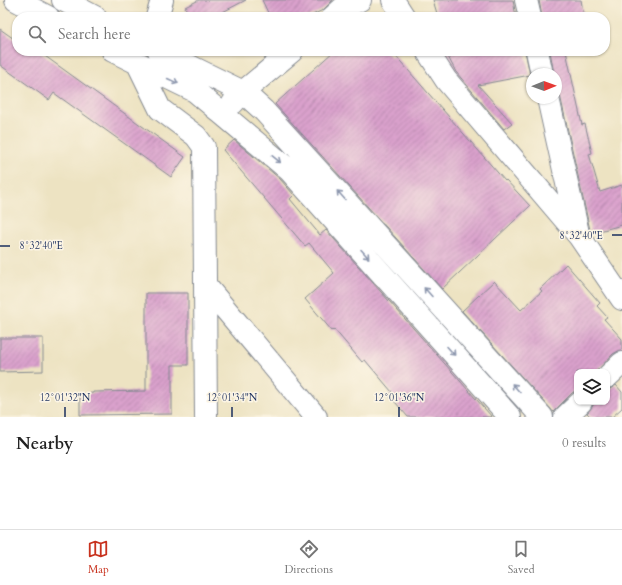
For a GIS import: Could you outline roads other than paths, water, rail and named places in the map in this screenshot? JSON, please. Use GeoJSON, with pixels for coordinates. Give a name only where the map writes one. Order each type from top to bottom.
{"type":"FeatureCollection","features":[{"type":"Feature","properties":{"kind":"street"},"geometry":{"type":"LineString","coordinates":[[16,0],[39,12]]}},
{"type":"Feature","properties":{"kind":"street"},"geometry":{"type":"LineString","coordinates":[[63,0],[86,12]]}},
{"type":"Feature","properties":{"kind":"street"},"geometry":{"type":"LineString","coordinates":[[158,12],[162,0]]}},
{"type":"Feature","properties":{"kind":"street"},"geometry":{"type":"LineString","coordinates":[[393,0],[401,12]]}},
{"type":"Feature","properties":{"kind":"street"},"geometry":{"type":"LineString","coordinates":[[526,0],[529,12]]}},
{"type":"Feature","properties":{"kind":"street"},"geometry":{"type":"LineString","coordinates":[[123,56],[195,91],[289,170],[510,417]]}},
{"type":"Feature","properties":{"kind":"street"},"geometry":{"type":"LineString","coordinates":[[169,56],[243,92],[264,111],[542,417]]}},
{"type":"Feature","properties":{"kind":"street"},"geometry":{"type":"LineString","coordinates":[[222,115],[243,92],[286,56]]}},
{"type":"Feature","properties":{"kind":"street"},"geometry":{"type":"LineString","coordinates":[[430,56],[446,80],[579,236],[622,299]]}},
{"type":"Feature","properties":{"kind":"street"},"geometry":{"type":"LineString","coordinates":[[538,56],[541,68]]}},
{"type":"Feature","properties":{"kind":"street"},"geometry":{"type":"LineString","coordinates":[[138,64],[160,108],[196,136],[204,146],[206,417]]}},
{"type":"Feature","properties":{"kind":"street"},"geometry":{"type":"LineString","coordinates":[[549,104],[579,236]]}},
{"type":"Feature","properties":{"kind":"street"},"geometry":{"type":"LineString","coordinates":[[206,286],[316,417]]}},
{"type":"Feature","properties":{"kind":"street"},"geometry":{"type":"LineString","coordinates":[[610,374],[622,363]]}},
{"type":"Feature","properties":{"kind":"street"},"geometry":{"type":"LineString","coordinates":[[565,417],[578,405]]}}]}
